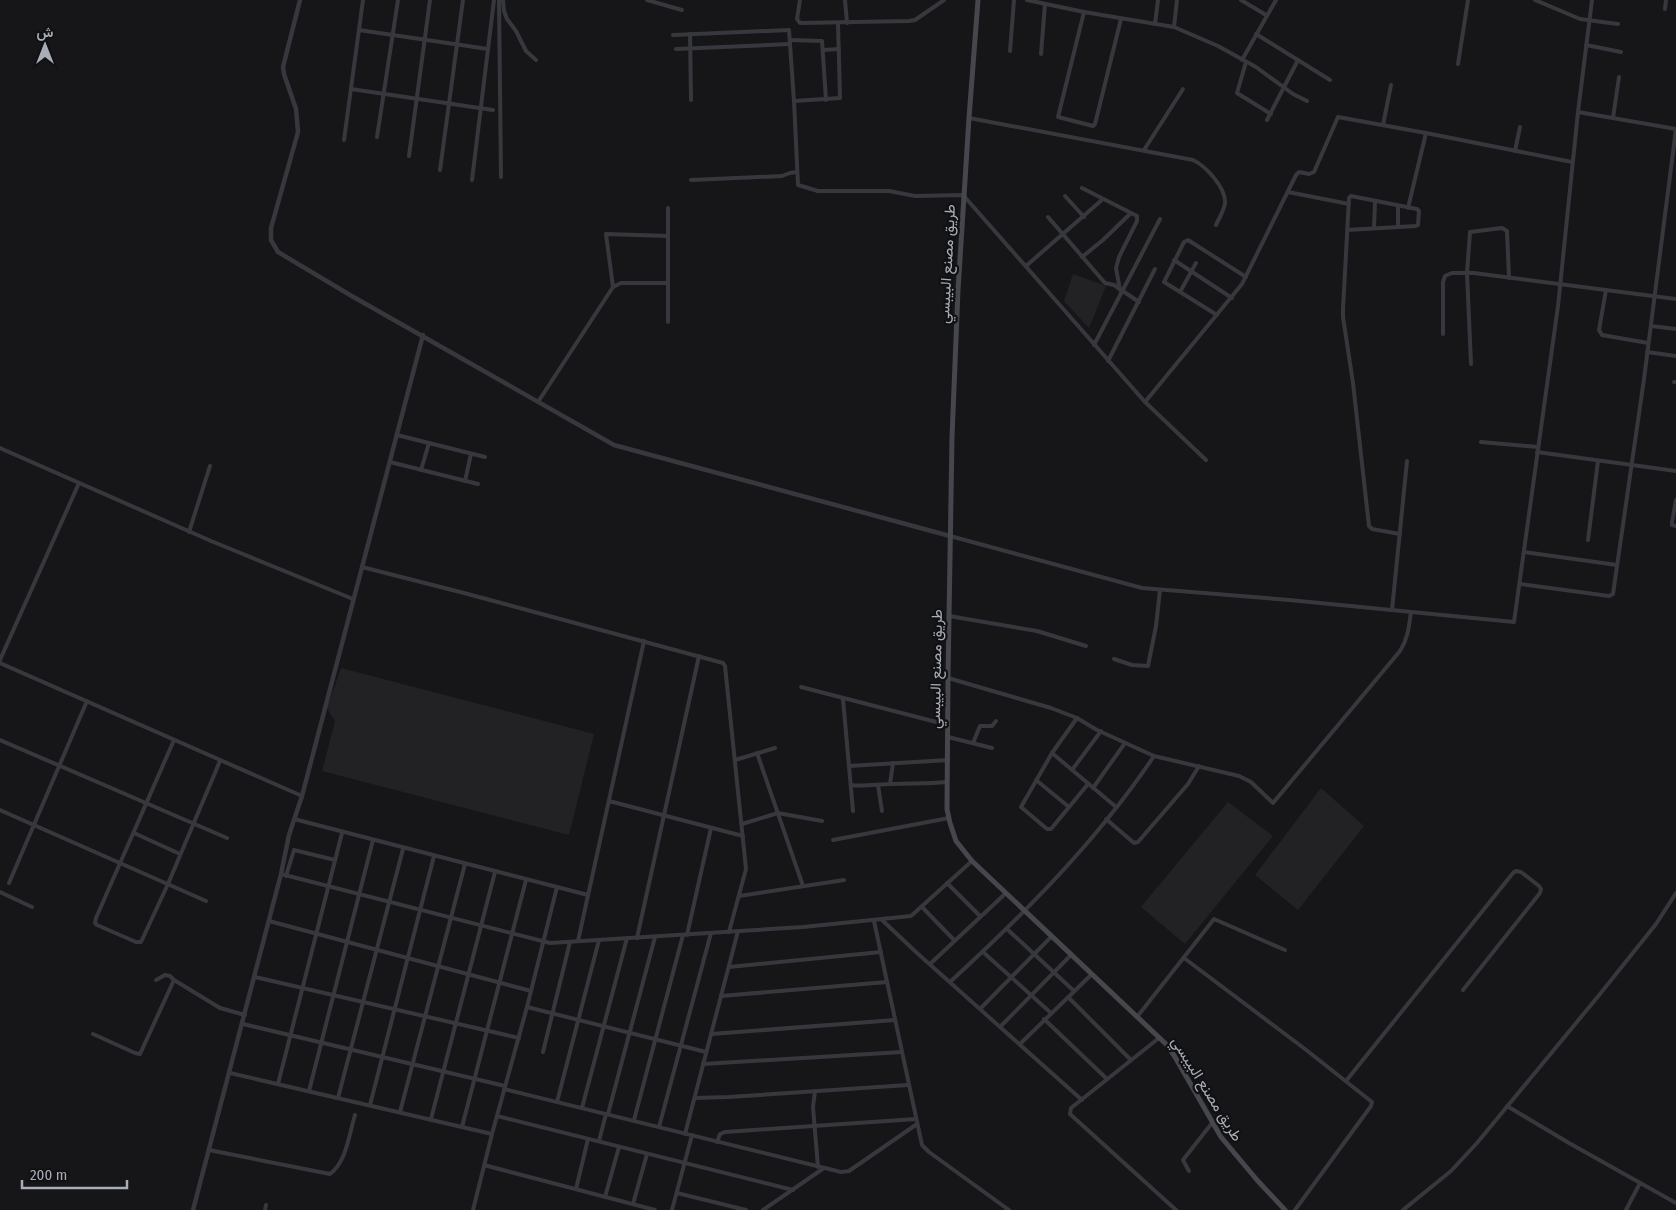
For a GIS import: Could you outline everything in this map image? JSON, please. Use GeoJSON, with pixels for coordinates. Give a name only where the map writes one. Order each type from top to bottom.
{"type":"FeatureCollection","features":[{"type":"Feature","properties":{"kind":"main road","name":"طريق مصنع البيبسي"},"geometry":{"type":"LineString","coordinates":[[978,0],[958,290],[950,536],[948,818],[956,840],[972,861],[1159,1038],[1175,1057],[1212,1123],[1233,1153],[1285,1210]]}},
{"type":"Feature","properties":{"kind":"street"},"geometry":{"type":"LineString","coordinates":[[300,0],[283,70],[296,109],[298,132],[271,228],[271,240],[278,252],[608,443],[620,448],[1137,587],[1514,622],[1560,285],[1572,162],[1592,0]]}},
{"type":"Feature","properties":{"kind":"street"},"geometry":{"type":"LineString","coordinates":[[344,140],[363,0]]}},
{"type":"Feature","properties":{"kind":"street"},"geometry":{"type":"LineString","coordinates":[[377,137],[398,0]]}},
{"type":"Feature","properties":{"kind":"street"},"geometry":{"type":"LineString","coordinates":[[409,156],[430,0]]}},
{"type":"Feature","properties":{"kind":"street"},"geometry":{"type":"LineString","coordinates":[[440,170],[463,0]]}},
{"type":"Feature","properties":{"kind":"street"},"geometry":{"type":"LineString","coordinates":[[472,180],[494,0]]}},
{"type":"Feature","properties":{"kind":"street"},"geometry":{"type":"LineString","coordinates":[[501,0],[505,14],[526,51],[536,60]]}},
{"type":"Feature","properties":{"kind":"street"},"geometry":{"type":"LineString","coordinates":[[501,0],[499,15],[501,177]]}},
{"type":"Feature","properties":{"kind":"street"},"geometry":{"type":"LineString","coordinates":[[647,0],[682,10]]}},
{"type":"Feature","properties":{"kind":"street"},"geometry":{"type":"LineString","coordinates":[[667,6],[669,0]]}},
{"type":"Feature","properties":{"kind":"street"},"geometry":{"type":"LineString","coordinates":[[800,0],[797,19],[800,23],[909,21],[915,20],[944,0]]}},
{"type":"Feature","properties":{"kind":"street"},"geometry":{"type":"LineString","coordinates":[[845,0],[847,22]]}},
{"type":"Feature","properties":{"kind":"street"},"geometry":{"type":"LineString","coordinates":[[1010,51],[1014,0]]}},
{"type":"Feature","properties":{"kind":"street"},"geometry":{"type":"LineString","coordinates":[[1027,0],[1121,19],[1174,27],[1194,34],[1244,61],[1306,101]]}},
{"type":"Feature","properties":{"kind":"street"},"geometry":{"type":"LineString","coordinates":[[1155,24],[1158,0]]}},
{"type":"Feature","properties":{"kind":"street"},"geometry":{"type":"LineString","coordinates":[[1174,27],[1177,0]]}},
{"type":"Feature","properties":{"kind":"street"},"geometry":{"type":"LineString","coordinates":[[1241,0],[1266,15]]}},
{"type":"Feature","properties":{"kind":"street"},"geometry":{"type":"LineString","coordinates":[[1271,114],[1237,93],[1244,61],[1256,34],[1276,0]]}},
{"type":"Feature","properties":{"kind":"street"},"geometry":{"type":"LineString","coordinates":[[1458,64],[1468,0]]}},
{"type":"Feature","properties":{"kind":"street"},"geometry":{"type":"LineString","coordinates":[[1535,0],[1580,19],[1618,24]]}},
{"type":"Feature","properties":{"kind":"street"},"geometry":{"type":"LineString","coordinates":[[1665,9],[1666,0]]}},
{"type":"Feature","properties":{"kind":"street"},"geometry":{"type":"LineString","coordinates":[[1041,54],[1048,3]]}},
{"type":"Feature","properties":{"kind":"street"},"geometry":{"type":"LineString","coordinates":[[1084,12],[1058,117],[1093,126],[1096,124],[1121,19]]}},
{"type":"Feature","properties":{"kind":"street"},"geometry":{"type":"LineString","coordinates":[[499,15],[505,14]]}},
{"type":"Feature","properties":{"kind":"street"},"geometry":{"type":"LineString","coordinates":[[794,101],[839,99],[841,96],[838,23]]}},
{"type":"Feature","properties":{"kind":"street"},"geometry":{"type":"LineString","coordinates":[[673,35],[787,29],[790,31],[797,183],[799,186],[818,191],[889,191],[915,196],[963,196],[1145,402],[1206,460]]}},
{"type":"Feature","properties":{"kind":"street"},"geometry":{"type":"LineString","coordinates":[[359,30],[488,49]]}},
{"type":"Feature","properties":{"kind":"street"},"geometry":{"type":"LineString","coordinates":[[690,34],[691,100]]}},
{"type":"Feature","properties":{"kind":"street"},"geometry":{"type":"LineString","coordinates":[[1256,34],[1330,80]]}},
{"type":"Feature","properties":{"kind":"street"},"geometry":{"type":"LineString","coordinates":[[676,49],[820,40],[823,42],[826,100]]}},
{"type":"Feature","properties":{"kind":"street"},"geometry":{"type":"LineString","coordinates":[[1586,45],[1621,52]]}},
{"type":"Feature","properties":{"kind":"street"},"geometry":{"type":"LineString","coordinates":[[823,50],[839,49]]}},
{"type":"Feature","properties":{"kind":"street"},"geometry":{"type":"LineString","coordinates":[[1267,120],[1298,60]]}},
{"type":"Feature","properties":{"kind":"street"},"geometry":{"type":"LineString","coordinates":[[1613,118],[1619,77]]}},
{"type":"Feature","properties":{"kind":"street"},"geometry":{"type":"LineString","coordinates":[[1383,125],[1391,85]]}},
{"type":"Feature","properties":{"kind":"street"},"geometry":{"type":"LineString","coordinates":[[351,89],[493,110]]}},
{"type":"Feature","properties":{"kind":"street"},"geometry":{"type":"LineString","coordinates":[[1144,150],[1183,89]]}},
{"type":"Feature","properties":{"kind":"street"},"geometry":{"type":"LineString","coordinates":[[1520,584],[1612,596],[1614,592],[1676,129],[1578,112]]}},
{"type":"Feature","properties":{"kind":"street"},"geometry":{"type":"LineString","coordinates":[[1145,402],[1232,298],[1246,277],[1298,173],[1308,174],[1314,172],[1338,117],[1572,162]]}},
{"type":"Feature","properties":{"kind":"street"},"geometry":{"type":"LineString","coordinates":[[969,118],[1144,150],[1197,162],[1206,168],[1220,187],[1225,198],[1224,208],[1216,225]]}},
{"type":"Feature","properties":{"kind":"street"},"geometry":{"type":"LineString","coordinates":[[1515,151],[1520,126]]}},
{"type":"Feature","properties":{"kind":"street"},"geometry":{"type":"LineString","coordinates":[[1408,208],[1426,133]]}},
{"type":"Feature","properties":{"kind":"street"},"geometry":{"type":"LineString","coordinates":[[691,180],[782,176],[797,172]]}},
{"type":"Feature","properties":{"kind":"street"},"geometry":{"type":"LineString","coordinates":[[1082,188],[1135,215],[1138,219],[1119,256],[1116,268],[1121,291]]}},
{"type":"Feature","properties":{"kind":"street"},"geometry":{"type":"LineString","coordinates":[[1288,192],[1348,204]]}},
{"type":"Feature","properties":{"kind":"street"},"geometry":{"type":"LineString","coordinates":[[1065,196],[1084,217]]}},
{"type":"Feature","properties":{"kind":"street"},"geometry":{"type":"LineString","coordinates":[[1347,230],[1418,225],[1419,211],[1417,209],[1351,196],[1348,204],[1343,317],[1353,383],[1369,526],[1372,529],[1400,534]]}},
{"type":"Feature","properties":{"kind":"street"},"geometry":{"type":"LineString","coordinates":[[1026,266],[1103,199]]}},
{"type":"Feature","properties":{"kind":"street"},"geometry":{"type":"LineString","coordinates":[[1374,228],[1375,202]]}},
{"type":"Feature","properties":{"kind":"street"},"geometry":{"type":"LineString","coordinates":[[1398,206],[1398,227]]}},
{"type":"Feature","properties":{"kind":"street"},"geometry":{"type":"LineString","coordinates":[[668,208],[668,322]]}},
{"type":"Feature","properties":{"kind":"street"},"geometry":{"type":"LineString","coordinates":[[1082,257],[1131,213]]}},
{"type":"Feature","properties":{"kind":"street"},"geometry":{"type":"LineString","coordinates":[[1048,217],[1105,283],[1114,285],[1139,302]]}},
{"type":"Feature","properties":{"kind":"street"},"geometry":{"type":"LineString","coordinates":[[1094,345],[1160,219]]}},
{"type":"Feature","properties":{"kind":"street"},"geometry":{"type":"LineString","coordinates":[[1471,364],[1467,273],[1470,232],[1505,229],[1508,234],[1509,278]]}},
{"type":"Feature","properties":{"kind":"street"},"geometry":{"type":"LineString","coordinates":[[613,287],[606,234],[668,236]]}},
{"type":"Feature","properties":{"kind":"street"},"geometry":{"type":"LineString","coordinates":[[1217,315],[1164,281],[1184,242],[1188,240],[1246,277]]}},
{"type":"Feature","properties":{"kind":"street"},"geometry":{"type":"LineString","coordinates":[[1174,260],[1232,298]]}},
{"type":"Feature","properties":{"kind":"street"},"geometry":{"type":"LineString","coordinates":[[1180,292],[1196,262]]}},
{"type":"Feature","properties":{"kind":"street"},"geometry":{"type":"LineString","coordinates":[[1108,361],[1155,269]]}},
{"type":"Feature","properties":{"kind":"street"},"geometry":{"type":"LineString","coordinates":[[1443,334],[1444,279],[1445,276],[1452,273],[1467,273],[1676,299]]}},
{"type":"Feature","properties":{"kind":"street"},"geometry":{"type":"LineString","coordinates":[[538,402],[613,287],[621,283],[668,283]]}},
{"type":"Feature","properties":{"kind":"street"},"geometry":{"type":"LineString","coordinates":[[1606,290],[1599,330],[1602,335],[1648,343]]}},
{"type":"Feature","properties":{"kind":"street"},"geometry":{"type":"LineString","coordinates":[[1651,326],[1676,329]]}},
{"type":"Feature","properties":{"kind":"street"},"geometry":{"type":"LineString","coordinates":[[284,875],[288,835],[302,796],[423,335]]}},
{"type":"Feature","properties":{"kind":"street"},"geometry":{"type":"LineString","coordinates":[[1647,352],[1676,356]]}},
{"type":"Feature","properties":{"kind":"street"},"geometry":{"type":"LineString","coordinates":[[397,435],[485,457]]}},
{"type":"Feature","properties":{"kind":"street"},"geometry":{"type":"LineString","coordinates":[[1481,442],[1676,471]]}},
{"type":"Feature","properties":{"kind":"street"},"geometry":{"type":"LineString","coordinates":[[421,470],[429,443]]}},
{"type":"Feature","properties":{"kind":"street"},"geometry":{"type":"LineString","coordinates":[[0,448],[280,571],[353,599]]}},
{"type":"Feature","properties":{"kind":"street"},"geometry":{"type":"LineString","coordinates":[[465,481],[471,454]]}},
{"type":"Feature","properties":{"kind":"street"},"geometry":{"type":"LineString","coordinates":[[1588,540],[1598,460]]}},
{"type":"Feature","properties":{"kind":"street"},"geometry":{"type":"LineString","coordinates":[[1392,610],[1407,461]]}},
{"type":"Feature","properties":{"kind":"street"},"geometry":{"type":"LineString","coordinates":[[390,462],[478,484]]}},
{"type":"Feature","properties":{"kind":"street"},"geometry":{"type":"LineString","coordinates":[[189,532],[210,466]]}},
{"type":"Feature","properties":{"kind":"street"},"geometry":{"type":"LineString","coordinates":[[78,483],[0,661],[220,761],[302,796]]}},
{"type":"Feature","properties":{"kind":"street"},"geometry":{"type":"LineString","coordinates":[[1676,500],[1672,525],[1676,526]]}},
{"type":"Feature","properties":{"kind":"street"},"geometry":{"type":"LineString","coordinates":[[1524,552],[1617,565]]}},
{"type":"Feature","properties":{"kind":"street"},"geometry":{"type":"LineString","coordinates":[[362,567],[720,661],[724,664],[746,869],[729,932]]}},
{"type":"Feature","properties":{"kind":"street"},"geometry":{"type":"LineString","coordinates":[[1114,659],[1146,667],[1150,664],[1160,590]]}},
{"type":"Feature","properties":{"kind":"street"},"geometry":{"type":"LineString","coordinates":[[948,678],[1051,708],[1154,756],[1227,772],[1251,782],[1273,803],[1400,651],[1409,631],[1411,612]]}},
{"type":"Feature","properties":{"kind":"street"},"geometry":{"type":"LineString","coordinates":[[949,616],[1037,631],[1086,646]]}},
{"type":"Feature","properties":{"kind":"street"},"geometry":{"type":"LineString","coordinates":[[578,941],[644,641]]}},
{"type":"Feature","properties":{"kind":"street"},"geometry":{"type":"LineString","coordinates":[[637,938],[698,656]]}},
{"type":"Feature","properties":{"kind":"street"},"geometry":{"type":"LineString","coordinates":[[801,686],[843,699],[948,725]]}},
{"type":"Feature","properties":{"kind":"street"},"geometry":{"type":"LineString","coordinates":[[843,699],[853,811]]}},
{"type":"Feature","properties":{"kind":"street"},"geometry":{"type":"LineString","coordinates":[[9,883],[87,701]]}},
{"type":"Feature","properties":{"kind":"street"},"geometry":{"type":"LineString","coordinates":[[1076,718],[1052,753],[1022,805],[1022,809],[1050,829],[1088,784]]}},
{"type":"Feature","properties":{"kind":"street"},"geometry":{"type":"LineString","coordinates":[[973,744],[980,726],[994,725],[996,721]]}},
{"type":"Feature","properties":{"kind":"street"},"geometry":{"type":"LineString","coordinates":[[1072,770],[1101,731]]}},
{"type":"Feature","properties":{"kind":"street"},"geometry":{"type":"LineString","coordinates":[[948,737],[992,748]]}},
{"type":"Feature","properties":{"kind":"street"},"geometry":{"type":"LineString","coordinates":[[0,740],[227,838]]}},
{"type":"Feature","properties":{"kind":"street"},"geometry":{"type":"LineString","coordinates":[[174,740],[95,923],[136,942],[141,942],[168,884],[220,761]]}},
{"type":"Feature","properties":{"kind":"street"},"geometry":{"type":"LineString","coordinates":[[1093,788],[1125,743]]}},
{"type":"Feature","properties":{"kind":"street"},"geometry":{"type":"LineString","coordinates":[[735,760],[775,748]]}},
{"type":"Feature","properties":{"kind":"street"},"geometry":{"type":"LineString","coordinates":[[757,753],[803,886]]}},
{"type":"Feature","properties":{"kind":"street"},"geometry":{"type":"LineString","coordinates":[[1052,753],[1116,807]]}},
{"type":"Feature","properties":{"kind":"street"},"geometry":{"type":"LineString","coordinates":[[950,982],[1007,929],[1073,860],[1140,778],[1154,756]]}},
{"type":"Feature","properties":{"kind":"street"},"geometry":{"type":"LineString","coordinates":[[849,766],[948,760]]}},
{"type":"Feature","properties":{"kind":"street"},"geometry":{"type":"LineString","coordinates":[[890,784],[894,763]]}},
{"type":"Feature","properties":{"kind":"street"},"geometry":{"type":"LineString","coordinates":[[1106,819],[1134,843],[1138,842],[1188,784],[1199,766]]}},
{"type":"Feature","properties":{"kind":"street"},"geometry":{"type":"LineString","coordinates":[[1036,780],[1070,807]]}},
{"type":"Feature","properties":{"kind":"street"},"geometry":{"type":"LineString","coordinates":[[852,785],[921,785],[947,782]]}},
{"type":"Feature","properties":{"kind":"street"},"geometry":{"type":"LineString","coordinates":[[878,785],[882,811]]}},
{"type":"Feature","properties":{"kind":"street"},"geometry":{"type":"LineString","coordinates":[[609,801],[743,836]]}},
{"type":"Feature","properties":{"kind":"street"},"geometry":{"type":"LineString","coordinates":[[0,810],[206,901]]}},
{"type":"Feature","properties":{"kind":"street"},"geometry":{"type":"LineString","coordinates":[[742,824],[778,813],[822,821]]}},
{"type":"Feature","properties":{"kind":"street"},"geometry":{"type":"LineString","coordinates":[[833,840],[948,818]]}},
{"type":"Feature","properties":{"kind":"street"},"geometry":{"type":"LineString","coordinates":[[294,819],[588,896]]}},
{"type":"Feature","properties":{"kind":"street"},"geometry":{"type":"LineString","coordinates":[[634,1120],[685,935],[711,828]]}},
{"type":"Feature","properties":{"kind":"street"},"geometry":{"type":"LineString","coordinates":[[134,833],[180,854]]}},
{"type":"Feature","properties":{"kind":"street"},"geometry":{"type":"LineString","coordinates":[[278,1084],[342,833]]}},
{"type":"Feature","properties":{"kind":"street"},"geometry":{"type":"LineString","coordinates":[[309,1091],[373,840]]}},
{"type":"Feature","properties":{"kind":"street"},"geometry":{"type":"LineString","coordinates":[[338,1098],[403,849]]}},
{"type":"Feature","properties":{"kind":"street"},"geometry":{"type":"LineString","coordinates":[[193,1210],[269,921],[294,850],[335,860]]}},
{"type":"Feature","properties":{"kind":"street"},"geometry":{"type":"LineString","coordinates":[[370,1105],[434,856]]}},
{"type":"Feature","properties":{"kind":"street"},"geometry":{"type":"LineString","coordinates":[[284,875],[542,942],[570,942],[874,921],[911,916],[972,861]]}},
{"type":"Feature","properties":{"kind":"street"},"geometry":{"type":"LineString","coordinates":[[400,1112],[465,864]]}},
{"type":"Feature","properties":{"kind":"street"},"geometry":{"type":"LineString","coordinates":[[1346,1081],[1513,873],[1516,871],[1522,872],[1540,886],[1540,893],[1463,990]]}},
{"type":"Feature","properties":{"kind":"street"},"geometry":{"type":"LineString","coordinates":[[431,1119],[495,872]]}},
{"type":"Feature","properties":{"kind":"street"},"geometry":{"type":"LineString","coordinates":[[462,1126],[526,880]]}},
{"type":"Feature","properties":{"kind":"street"},"geometry":{"type":"LineString","coordinates":[[739,896],[844,880]]}},
{"type":"Feature","properties":{"kind":"street"},"geometry":{"type":"LineString","coordinates":[[947,883],[980,916]]}},
{"type":"Feature","properties":{"kind":"street"},"geometry":{"type":"LineString","coordinates":[[473,1210],[557,888]]}},
{"type":"Feature","properties":{"kind":"street"},"geometry":{"type":"LineString","coordinates":[[0,892],[32,906]]}},
{"type":"Feature","properties":{"kind":"street"},"geometry":{"type":"LineString","coordinates":[[930,964],[1006,893]]}},
{"type":"Feature","properties":{"kind":"street"},"geometry":{"type":"LineString","coordinates":[[1403,1210],[1456,1166],[1477,1143],[1656,924],[1676,893]]}},
{"type":"Feature","properties":{"kind":"street"},"geometry":{"type":"LineString","coordinates":[[922,907],[954,940]]}},
{"type":"Feature","properties":{"kind":"street"},"geometry":{"type":"LineString","coordinates":[[1137,1017],[1214,919],[1285,950]]}},
{"type":"Feature","properties":{"kind":"street"},"geometry":{"type":"LineString","coordinates":[[882,920],[1082,1100]]}},
{"type":"Feature","properties":{"kind":"street"},"geometry":{"type":"LineString","coordinates":[[269,921],[531,991]]}},
{"type":"Feature","properties":{"kind":"street"},"geometry":{"type":"LineString","coordinates":[[874,921],[916,1122],[923,1147],[1009,1210]]}},
{"type":"Feature","properties":{"kind":"street"},"geometry":{"type":"LineString","coordinates":[[1007,929],[1074,991]]}},
{"type":"Feature","properties":{"kind":"street"},"geometry":{"type":"LineString","coordinates":[[684,1134],[738,931]]}},
{"type":"Feature","properties":{"kind":"street"},"geometry":{"type":"LineString","coordinates":[[659,1127],[711,933]]}},
{"type":"Feature","properties":{"kind":"street"},"geometry":{"type":"LineString","coordinates":[[599,1142],[655,937]]}},
{"type":"Feature","properties":{"kind":"street"},"geometry":{"type":"LineString","coordinates":[[980,1009],[1052,937]]}},
{"type":"Feature","properties":{"kind":"street"},"geometry":{"type":"LineString","coordinates":[[582,1108],[628,938]]}},
{"type":"Feature","properties":{"kind":"street"},"geometry":{"type":"LineString","coordinates":[[557,1102],[599,940]]}},
{"type":"Feature","properties":{"kind":"street"},"geometry":{"type":"LineString","coordinates":[[543,1052],[570,942]]}},
{"type":"Feature","properties":{"kind":"street"},"geometry":{"type":"LineString","coordinates":[[728,967],[880,952]]}},
{"type":"Feature","properties":{"kind":"street"},"geometry":{"type":"LineString","coordinates":[[983,952],[1051,1013]]}},
{"type":"Feature","properties":{"kind":"street"},"geometry":{"type":"LineString","coordinates":[[1000,1027],[1071,955]]}},
{"type":"Feature","properties":{"kind":"street"},"geometry":{"type":"LineString","coordinates":[[1184,958],[1370,1100],[1371,1106],[1295,1210]]}},
{"type":"Feature","properties":{"kind":"street"},"geometry":{"type":"LineString","coordinates":[[156,980],[168,975],[172,976],[174,980],[215,1006],[245,1015]]}},
{"type":"Feature","properties":{"kind":"street"},"geometry":{"type":"LineString","coordinates":[[1020,1044],[1092,975]]}},
{"type":"Feature","properties":{"kind":"street"},"geometry":{"type":"LineString","coordinates":[[255,977],[519,1038]]}},
{"type":"Feature","properties":{"kind":"street"},"geometry":{"type":"LineString","coordinates":[[93,1034],[135,1054],[140,1054],[174,980]]}},
{"type":"Feature","properties":{"kind":"street"},"geometry":{"type":"LineString","coordinates":[[721,996],[887,982]]}},
{"type":"Feature","properties":{"kind":"street"},"geometry":{"type":"LineString","coordinates":[[1068,997],[1131,1060]]}},
{"type":"Feature","properties":{"kind":"street"},"geometry":{"type":"LineString","coordinates":[[527,1007],[706,1052]]}},
{"type":"Feature","properties":{"kind":"street"},"geometry":{"type":"LineString","coordinates":[[1044,1019],[1107,1079]]}},
{"type":"Feature","properties":{"kind":"street"},"geometry":{"type":"LineString","coordinates":[[711,1034],[895,1020]]}},
{"type":"Feature","properties":{"kind":"street"},"geometry":{"type":"LineString","coordinates":[[242,1024],[474,1079],[557,1102],[841,1172],[849,1170],[916,1122]]}},
{"type":"Feature","properties":{"kind":"street"},"geometry":{"type":"LineString","coordinates":[[1159,1038],[1072,1108],[1070,1114],[1176,1210]]}},
{"type":"Feature","properties":{"kind":"street"},"geometry":{"type":"LineString","coordinates":[[703,1064],[902,1052]]}},
{"type":"Feature","properties":{"kind":"street"},"geometry":{"type":"LineString","coordinates":[[230,1072],[492,1134]]}},
{"type":"Feature","properties":{"kind":"street"},"geometry":{"type":"LineString","coordinates":[[695,1098],[908,1085]]}},
{"type":"Feature","properties":{"kind":"street"},"geometry":{"type":"LineString","coordinates":[[815,1091],[813,1103],[818,1167]]}},
{"type":"Feature","properties":{"kind":"street"},"geometry":{"type":"LineString","coordinates":[[1507,1106],[1569,1144],[1676,1203]]}},
{"type":"Feature","properties":{"kind":"street"},"geometry":{"type":"LineString","coordinates":[[209,1150],[330,1174],[343,1159],[355,1115]]}},
{"type":"Feature","properties":{"kind":"street"},"geometry":{"type":"LineString","coordinates":[[497,1116],[793,1190]]}},
{"type":"Feature","properties":{"kind":"street"},"geometry":{"type":"LineString","coordinates":[[717,1142],[720,1134],[724,1132],[916,1122]]}},
{"type":"Feature","properties":{"kind":"street"},"geometry":{"type":"LineString","coordinates":[[1189,1171],[1183,1160],[1212,1123]]}},
{"type":"Feature","properties":{"kind":"street"},"geometry":{"type":"LineString","coordinates":[[672,1210],[692,1135]]}},
{"type":"Feature","properties":{"kind":"street"},"geometry":{"type":"LineString","coordinates":[[576,1189],[588,1139]]}},
{"type":"Feature","properties":{"kind":"street"},"geometry":{"type":"LineString","coordinates":[[605,1197],[618,1146]]}},
{"type":"Feature","properties":{"kind":"street"},"geometry":{"type":"LineString","coordinates":[[633,1204],[647,1154]]}},
{"type":"Feature","properties":{"kind":"street"},"geometry":{"type":"LineString","coordinates":[[484,1166],[655,1210]]}},
{"type":"Feature","properties":{"kind":"street"},"geometry":{"type":"LineString","coordinates":[[763,1210],[824,1168]]}},
{"type":"Feature","properties":{"kind":"street"},"geometry":{"type":"LineString","coordinates":[[1626,1210],[1640,1183]]}},
{"type":"Feature","properties":{"kind":"street"},"geometry":{"type":"LineString","coordinates":[[676,1193],[746,1210]]}},
{"type":"Feature","properties":{"kind":"shaded area"},"geometry":{"type":"Polygon","coordinates":[[[1073,274],[1106,286],[1089,328],[1064,301],[1073,274]]]}},
{"type":"Feature","properties":{"kind":"shaded area"},"geometry":{"type":"Polygon","coordinates":[[[341,668],[594,734],[569,835],[322,771],[335,722],[327,708],[341,668]]]}},
{"type":"Feature","properties":{"kind":"shaded area"},"geometry":{"type":"Polygon","coordinates":[[[1321,788],[1364,826],[1298,910],[1255,875],[1321,788]]]}},
{"type":"Feature","properties":{"kind":"shaded area"},"geometry":{"type":"Polygon","coordinates":[[[1228,802],[1273,836],[1185,944],[1141,907],[1228,802]]]}}]}
